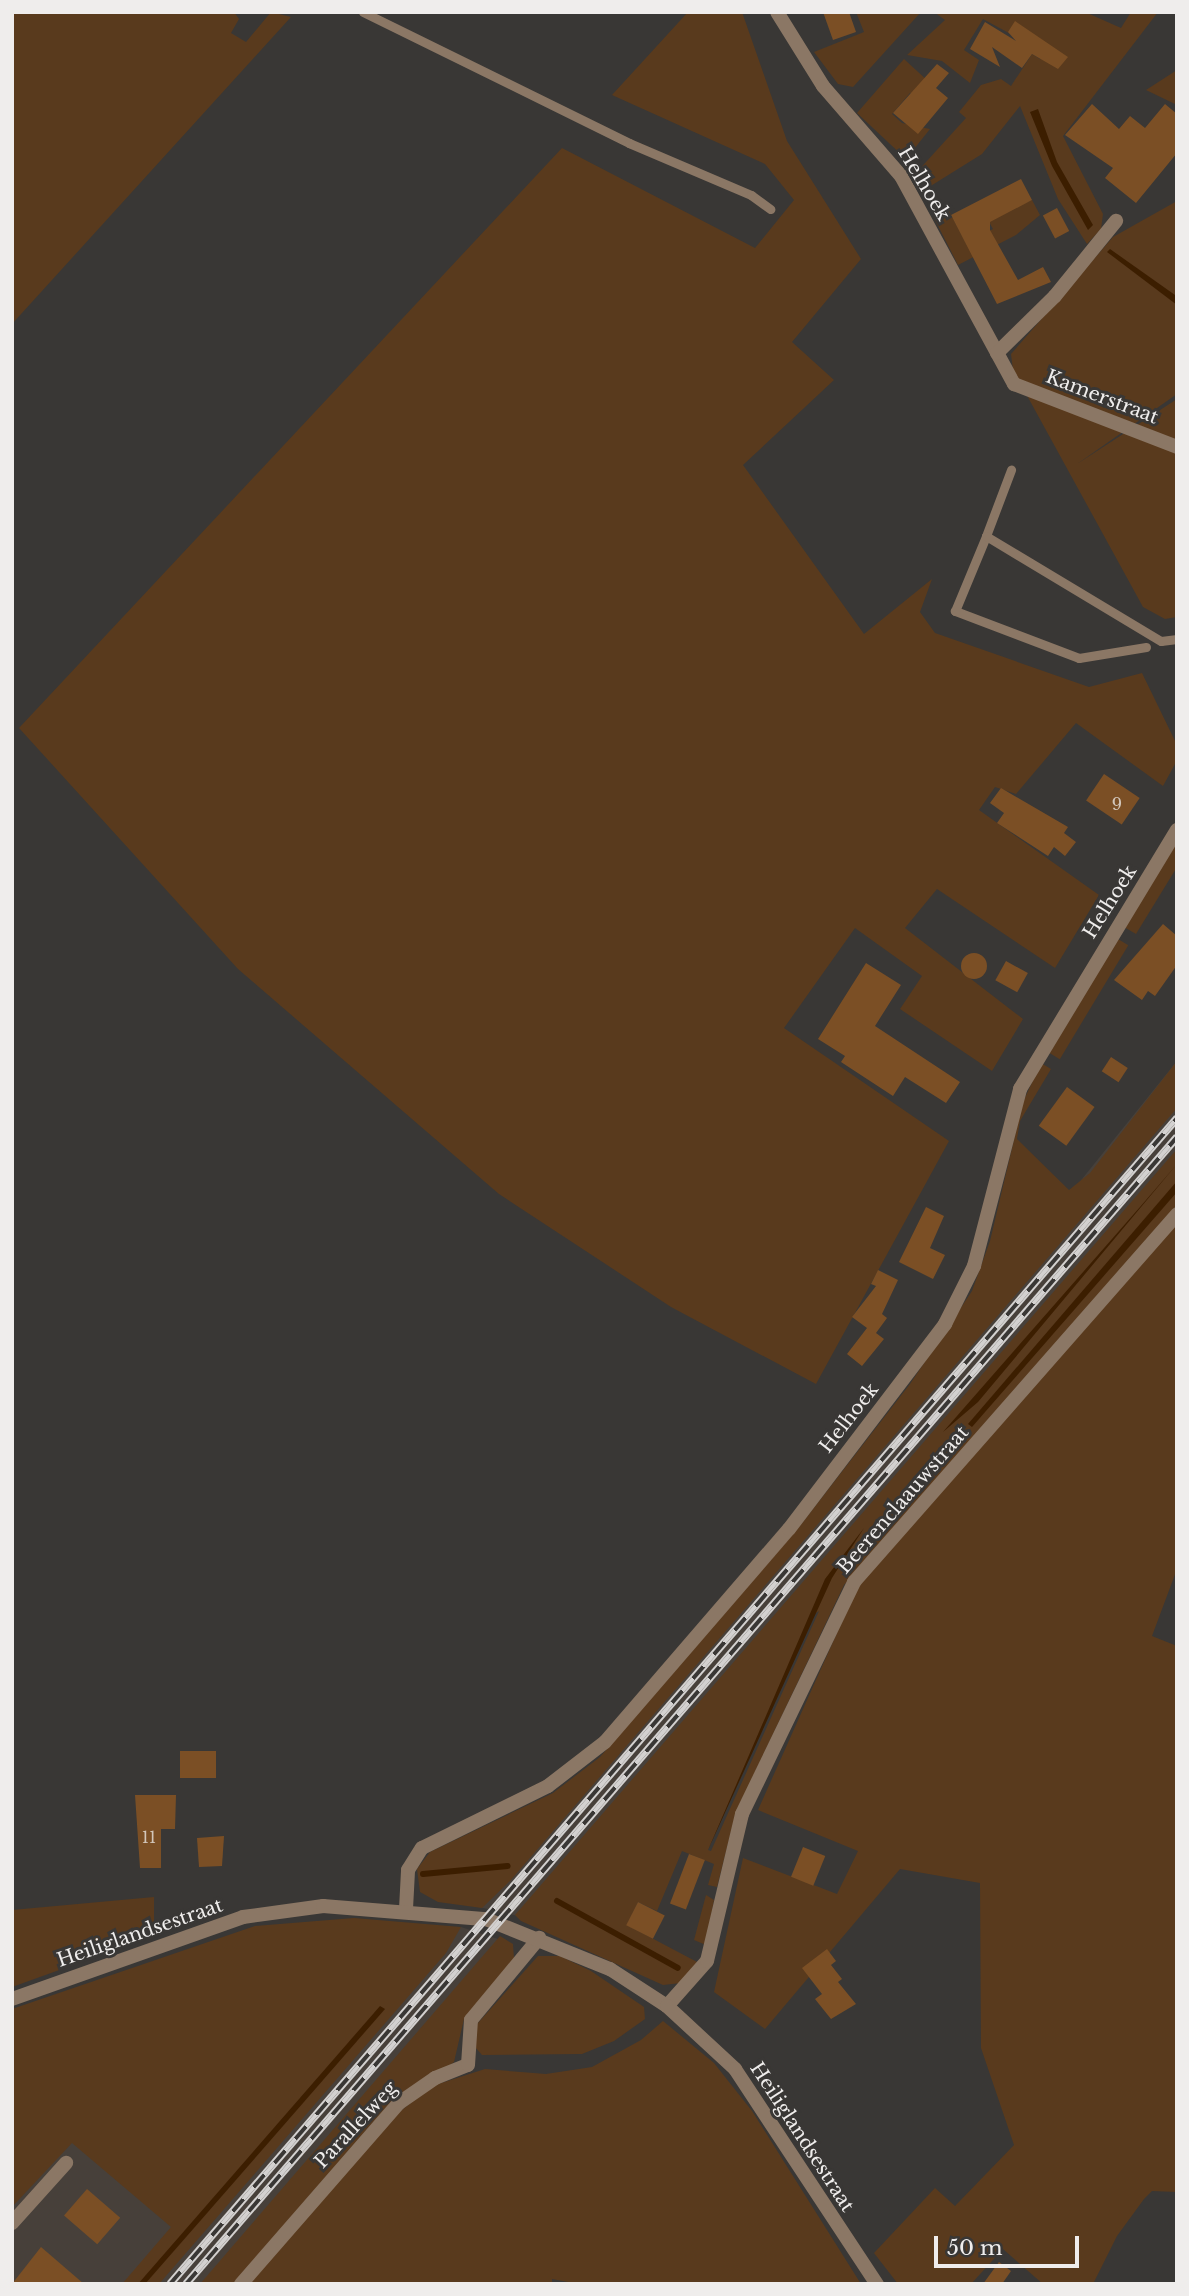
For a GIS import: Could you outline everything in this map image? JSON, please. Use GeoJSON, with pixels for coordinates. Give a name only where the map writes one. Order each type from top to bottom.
{"type":"FeatureCollection","features":[{"type":"Feature","properties":{"kind":"street","name":"Helhoek"},"geometry":{"type":"LineString","coordinates":[[777,12],[823,86],[901,176],[1014,384]]}},
{"type":"Feature","properties":{"kind":"street"},"geometry":{"type":"LineString","coordinates":[[997,353],[1055,296],[1116,220]]}},
{"type":"Feature","properties":{"kind":"street","name":"Kamerstraat"},"geometry":{"type":"LineString","coordinates":[[1014,384],[1177,447]]}},
{"type":"Feature","properties":{"kind":"street","name":"Helhoek"},"geometry":{"type":"LineString","coordinates":[[406,1909],[408,1870],[422,1848],[548,1786],[605,1742],[789,1529],[945,1324],[974,1266],[1020,1089],[1177,830]]}},
{"type":"Feature","properties":{"kind":"street","name":"Beerenclaauwstraat"},"geometry":{"type":"LineString","coordinates":[[667,2006],[707,1961],[742,1814],[854,1582],[1177,1214]]}},
{"type":"Feature","properties":{"kind":"street","name":"Heiliglandsestraat"},"geometry":{"type":"LineString","coordinates":[[12,1999],[243,1917],[323,1906],[406,1909],[486,1919],[539,1938],[610,1969],[667,2006],[735,2069],[877,2284]]}},
{"type":"Feature","properties":{"kind":"street","name":"Parallelweg"},"geometry":{"type":"LineString","coordinates":[[241,2284],[400,2103],[435,2078],[468,2065],[471,2020],[539,1938]]}},
{"type":"Feature","properties":{"kind":"street"},"geometry":{"type":"LineString","coordinates":[[12,2223],[66,2163]]}},
{"type":"Feature","properties":{"kind":"lane"},"geometry":{"type":"LineString","coordinates":[[363,12],[629,143],[751,195],[770,209]]}},
{"type":"Feature","properties":{"kind":"lane"},"geometry":{"type":"LineString","coordinates":[[1011,470],[955,611],[1079,658],[1146,647]]}},
{"type":"Feature","properties":{"kind":"lane"},"geometry":{"type":"LineString","coordinates":[[986,536],[1161,640],[1177,639]]}},
{"type":"Feature","properties":{"kind":"shaded area"},"geometry":{"type":"Polygon","coordinates":[[[12,12],[234,12],[239,19],[231,33],[246,42],[271,12],[291,17],[12,324],[12,12]]]}},
{"type":"Feature","properties":{"kind":"shaded area"},"geometry":{"type":"Polygon","coordinates":[[[688,12],[742,12],[787,141],[861,259],[792,342],[834,380],[743,465],[864,634],[932,579],[920,612],[935,633],[1089,687],[1142,673],[1177,745],[1175,764],[1163,786],[1076,723],[1016,794],[995,787],[979,810],[1099,895],[1055,968],[937,889],[905,928],[1023,1019],[992,1071],[900,1009],[922,976],[855,928],[784,1028],[949,1141],[816,1384],[671,1307],[499,1194],[238,969],[19,728],[562,148],[755,248],[794,200],[765,164],[612,95],[688,12]]]}},
{"type":"Feature","properties":{"kind":"shaded area"},"geometry":{"type":"Polygon","coordinates":[[[856,12],[921,12],[853,87],[838,84],[814,52],[864,32],[856,12]]]}},
{"type":"Feature","properties":{"kind":"shaded area"},"geometry":{"type":"Polygon","coordinates":[[[934,12],[1085,12],[1121,28],[1131,12],[1158,12],[1063,136],[1103,214],[1101,229],[1087,244],[1058,199],[1020,106],[982,154],[921,192],[916,173],[966,118],[959,112],[981,85],[1001,79],[1011,86],[1032,54],[1040,59],[1050,46],[1018,38],[983,19],[964,50],[979,60],[970,83],[942,61],[907,55],[945,20],[934,12]]]}},
{"type":"Feature","properties":{"kind":"shaded area"},"geometry":{"type":"Polygon","coordinates":[[[904,59],[929,82],[917,99],[910,93],[892,114],[902,123],[930,129],[906,159],[857,113],[904,59]]]}},
{"type":"Feature","properties":{"kind":"shaded area"},"geometry":{"type":"Polygon","coordinates":[[[1177,70],[1177,105],[1146,90],[1177,70]]]}},
{"type":"Feature","properties":{"kind":"shaded area"},"geometry":{"type":"Polygon","coordinates":[[[1038,109],[1057,162],[1093,225],[1088,230],[1052,166],[1030,112],[1038,109]]]}},
{"type":"Feature","properties":{"kind":"shaded area"},"geometry":{"type":"Polygon","coordinates":[[[1032,200],[1040,215],[1016,235],[958,265],[933,216],[948,209],[966,243],[993,229],[988,220],[1032,200]]]}},
{"type":"Feature","properties":{"kind":"shaded area"},"geometry":{"type":"Polygon","coordinates":[[[1177,201],[1177,394],[1077,464],[1177,399],[1177,617],[1165,619],[1143,607],[1013,370],[1011,354],[1113,237],[1177,201]]]}},
{"type":"Feature","properties":{"kind":"shaded area"},"geometry":{"type":"Polygon","coordinates":[[[1110,249],[1175,295],[1177,305],[1107,252],[1110,249]]]}},
{"type":"Feature","properties":{"kind":"shaded area"},"geometry":{"type":"Polygon","coordinates":[[[1177,840],[1177,867],[1136,934],[1124,927],[1177,840]]]}},
{"type":"Feature","properties":{"kind":"shaded area"},"geometry":{"type":"Polygon","coordinates":[[[1118,939],[1128,945],[1060,1059],[1049,1053],[1118,939]]]}},
{"type":"Feature","properties":{"kind":"shaded area"},"geometry":{"type":"Polygon","coordinates":[[[1177,1061],[1177,1174],[523,1917],[474,1906],[801,1528],[1177,1061]]]}},
{"type":"Feature","properties":{"kind":"shaded area"},"geometry":{"type":"Polygon","coordinates":[[[1177,1061],[1177,1108],[510,1881],[482,1908],[438,1902],[420,1892],[417,1869],[430,1852],[553,1793],[600,1757],[799,1527],[910,1384],[972,1291],[990,1241],[1023,1102],[1041,1063],[1051,1069],[1020,1121],[1017,1139],[1069,1190],[1090,1173],[1177,1061]]]}},
{"type":"Feature","properties":{"kind":"shaded area"},"geometry":{"type":"Polygon","coordinates":[[[1177,1149],[1177,1205],[844,1585],[736,1812],[717,1887],[708,1885],[714,1864],[682,1851],[657,1911],[638,1902],[627,1925],[699,1963],[681,1983],[663,1985],[521,1921],[515,1915],[1177,1149]],[[819,1611],[813,1615],[708,1850],[711,1851],[819,1611]]]}},
{"type":"Feature","properties":{"kind":"shaded area"},"geometry":{"type":"Polygon","coordinates":[[[1177,1164],[978,1402],[943,1432],[1140,1207],[1177,1164]]]}},
{"type":"Feature","properties":{"kind":"shaded area"},"geometry":{"type":"Polygon","coordinates":[[[1177,1181],[1177,1192],[972,1427],[968,1424],[1177,1181]]]}},
{"type":"Feature","properties":{"kind":"shaded area"},"geometry":{"type":"Polygon","coordinates":[[[1177,1223],[1177,1569],[1152,1636],[1177,1646],[1177,2192],[1152,2191],[1144,2199],[1117,2236],[1093,2284],[1043,2284],[1003,2249],[971,2284],[898,2284],[874,2253],[935,2188],[955,2206],[1014,2145],[981,2048],[980,1883],[900,1869],[765,2029],[714,1992],[743,1858],[837,1894],[858,1851],[758,1810],[857,1588],[1177,1223]]]}},
{"type":"Feature","properties":{"kind":"shaded area"},"geometry":{"type":"Polygon","coordinates":[[[864,1528],[832,1578],[708,1850],[825,1579],[864,1528]]]}},
{"type":"Feature","properties":{"kind":"shaded area"},"geometry":{"type":"Polygon","coordinates":[[[706,1895],[714,1900],[706,1945],[694,1940],[706,1895]]]}},
{"type":"Feature","properties":{"kind":"shaded area"},"geometry":{"type":"Polygon","coordinates":[[[154,1897],[154,1936],[12,1987],[12,1910],[154,1897]]]}},
{"type":"Feature","properties":{"kind":"shaded area"},"geometry":{"type":"Polygon","coordinates":[[[354,1918],[461,1927],[446,1953],[159,2284],[122,2284],[171,2227],[72,2143],[12,2207],[12,2009],[255,1926],[354,1918]]]}},
{"type":"Feature","properties":{"kind":"shaded area"},"geometry":{"type":"Polygon","coordinates":[[[461,1927],[504,1941],[229,2284],[12,2284],[12,2030],[461,1927]]]}},
{"type":"Feature","properties":{"kind":"shaded area"},"geometry":{"type":"Polygon","coordinates":[[[500,1936],[513,1944],[514,1959],[464,2019],[454,2062],[374,2121],[233,2284],[200,2284],[500,1936]]]}},
{"type":"Feature","properties":{"kind":"shaded area"},"geometry":{"type":"Polygon","coordinates":[[[538,1956],[560,1956],[591,1971],[644,2007],[645,2019],[614,2041],[582,2054],[482,2055],[474,2046],[477,2024],[538,1956]]]}},
{"type":"Feature","properties":{"kind":"shaded area"},"geometry":{"type":"Polygon","coordinates":[[[380,2006],[385,2009],[145,2284],[138,2284],[380,2006]]]}},
{"type":"Feature","properties":{"kind":"shaded area"},"geometry":{"type":"Polygon","coordinates":[[[663,2021],[714,2063],[752,2111],[861,2284],[579,2284],[552,2279],[552,2284],[249,2284],[393,2117],[432,2086],[485,2069],[546,2074],[592,2067],[641,2040],[663,2021]]]}},
{"type":"Feature","properties":{"kind":"building"},"geometry":{"type":"Polygon","coordinates":[[[823,12],[849,12],[856,32],[833,40],[823,12]]]}},
{"type":"Feature","properties":{"kind":"building"},"geometry":{"type":"Polygon","coordinates":[[[1015,21],[1068,57],[1058,69],[1032,54],[1022,68],[992,47],[1000,67],[970,49],[985,22],[1016,41],[1008,32],[1015,21]]]}},
{"type":"Feature","properties":{"kind":"building"},"geometry":{"type":"Polygon","coordinates":[[[937,64],[949,73],[936,88],[948,98],[918,134],[893,113],[937,64]]]}},
{"type":"Feature","properties":{"kind":"building"},"geometry":{"type":"Polygon","coordinates":[[[1092,104],[1119,129],[1130,116],[1145,128],[1165,104],[1177,114],[1177,153],[1136,203],[1105,178],[1113,168],[1065,135],[1092,104]]]}},
{"type":"Feature","properties":{"kind":"building"},"geometry":{"type":"Polygon","coordinates":[[[1021,179],[1032,200],[990,222],[990,230],[1018,280],[1043,267],[1051,282],[997,304],[951,215],[1021,179]]]}},
{"type":"Feature","properties":{"kind":"building"},"geometry":{"type":"Polygon","coordinates":[[[1057,208],[1069,231],[1055,238],[1043,216],[1057,208]]]}},
{"type":"Feature","properties":{"kind":"building"},"geometry":{"type":"Polygon","coordinates":[[[1104,774],[1140,798],[1122,825],[1086,801],[1104,774]]]}},
{"type":"Feature","properties":{"kind":"building"},"geometry":{"type":"Polygon","coordinates":[[[1001,788],[1068,827],[1064,833],[1076,842],[1065,856],[1054,847],[1048,856],[997,823],[1004,813],[990,803],[1001,788]]]}},
{"type":"Feature","properties":{"kind":"building"},"geometry":{"type":"Polygon","coordinates":[[[1163,924],[1177,936],[1177,965],[1155,996],[1148,991],[1142,1000],[1114,980],[1163,924]]]}},
{"type":"Feature","properties":{"kind":"building"},"geometry":{"type":"Polygon","coordinates":[[[974,953],[983,957],[987,966],[983,975],[974,979],[965,975],[961,966],[965,957],[974,953]]]}},
{"type":"Feature","properties":{"kind":"building"},"geometry":{"type":"Polygon","coordinates":[[[1006,961],[1028,973],[1017,992],[995,980],[1006,961]]]}},
{"type":"Feature","properties":{"kind":"building"},"geometry":{"type":"Polygon","coordinates":[[[866,963],[901,985],[875,1026],[960,1082],[946,1103],[905,1077],[893,1096],[841,1062],[845,1056],[818,1039],[866,963]]]}},
{"type":"Feature","properties":{"kind":"building"},"geometry":{"type":"Polygon","coordinates":[[[1111,1057],[1128,1068],[1119,1082],[1102,1071],[1111,1057]]]}},
{"type":"Feature","properties":{"kind":"building"},"geometry":{"type":"Polygon","coordinates":[[[1067,1087],[1095,1107],[1066,1146],[1039,1126],[1067,1087]]]}},
{"type":"Feature","properties":{"kind":"building"},"geometry":{"type":"Polygon","coordinates":[[[926,1207],[944,1216],[930,1248],[945,1255],[933,1279],[899,1262],[926,1207]]]}},
{"type":"Feature","properties":{"kind":"building"},"geometry":{"type":"Polygon","coordinates":[[[878,1270],[898,1280],[882,1314],[887,1318],[876,1333],[884,1339],[862,1366],[847,1354],[867,1328],[852,1317],[876,1286],[871,1284],[878,1270]]]}},
{"type":"Feature","properties":{"kind":"building"},"geometry":{"type":"Polygon","coordinates":[[[180,1751],[216,1751],[216,1778],[180,1778],[180,1751]]]}},
{"type":"Feature","properties":{"kind":"building"},"geometry":{"type":"Polygon","coordinates":[[[135,1795],[176,1795],[175,1829],[161,1829],[161,1868],[140,1868],[135,1795]]]}},
{"type":"Feature","properties":{"kind":"building"},"geometry":{"type":"Polygon","coordinates":[[[224,1836],[222,1866],[199,1867],[197,1838],[224,1836]]]}},
{"type":"Feature","properties":{"kind":"building"},"geometry":{"type":"Polygon","coordinates":[[[803,1847],[825,1856],[813,1886],[791,1877],[803,1847]]]}},
{"type":"Feature","properties":{"kind":"building"},"geometry":{"type":"Polygon","coordinates":[[[689,1854],[705,1860],[686,1910],[670,1903],[689,1854]]]}},
{"type":"Feature","properties":{"kind":"building"},"geometry":{"type":"Polygon","coordinates":[[[638,1902],[665,1916],[653,1939],[626,1925],[638,1902]]]}},
{"type":"Feature","properties":{"kind":"building"},"geometry":{"type":"Polygon","coordinates":[[[827,1949],[836,1961],[831,1965],[842,1979],[838,1982],[856,2004],[831,2019],[815,1999],[822,1994],[802,1968],[827,1949]]]}},
{"type":"Feature","properties":{"kind":"building"},"geometry":{"type":"Polygon","coordinates":[[[87,2189],[120,2218],[97,2244],[64,2215],[87,2189]]]}},
{"type":"Feature","properties":{"kind":"building"},"geometry":{"type":"Polygon","coordinates":[[[41,2247],[84,2284],[12,2284],[41,2247]]]}},
{"type":"Feature","properties":{"kind":"building"},"geometry":{"type":"Polygon","coordinates":[[[999,2262],[1011,2271],[1002,2284],[983,2284],[999,2262]]]}},
{"type":"Feature","properties":{"kind":"waterway"},"geometry":{"type":"LineString","coordinates":[[423,1874],[508,1866]]}},
{"type":"Feature","properties":{"kind":"waterway"},"geometry":{"type":"LineString","coordinates":[[557,1901],[678,1968]]}},
{"type":"Feature","properties":{"kind":"railway"},"geometry":{"type":"LineString","coordinates":[[170,2284],[1177,1118]]}},
{"type":"Feature","properties":{"kind":"railway"},"geometry":{"type":"LineString","coordinates":[[186,2284],[1177,1137]]}}]}
